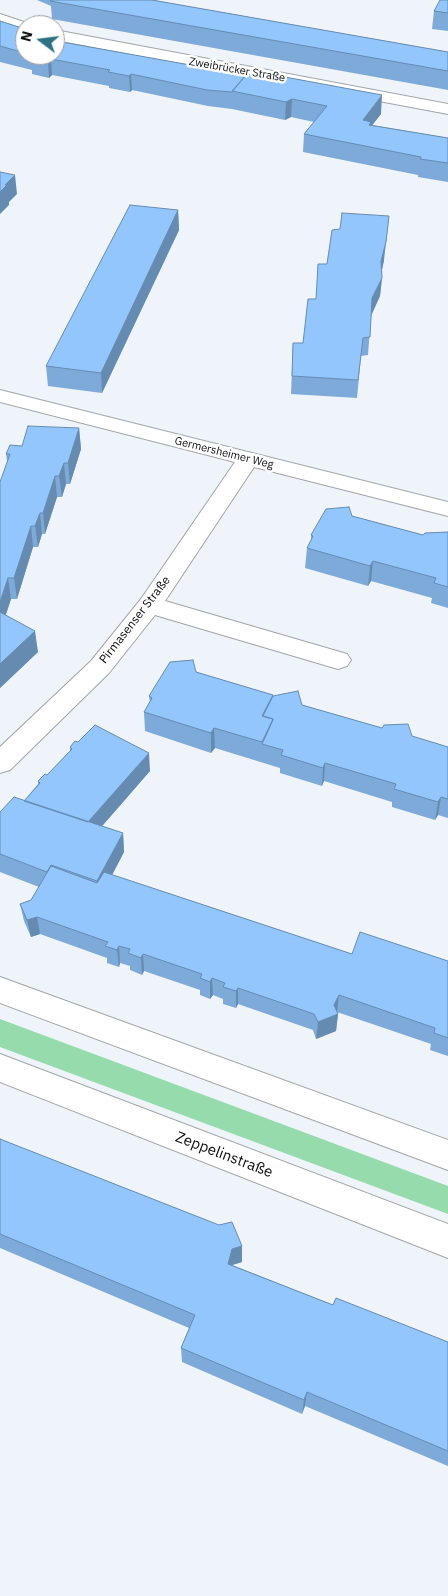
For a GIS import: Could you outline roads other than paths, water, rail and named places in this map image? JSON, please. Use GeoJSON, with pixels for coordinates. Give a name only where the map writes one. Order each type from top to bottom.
{"type":"FeatureCollection","features":[{"type":"Feature","properties":{"kind":"street"},"geometry":{"type":"LineString","coordinates":[[0,18],[15,23]]}},
{"type":"Feature","properties":{"kind":"street","name":"Zweibrücker Straße"},"geometry":{"type":"LineString","coordinates":[[65,37],[448,109]]}},
{"type":"Feature","properties":{"kind":"street","name":"Germersheimer Weg"},"geometry":{"type":"LineString","coordinates":[[0,396],[448,509]]}},
{"type":"Feature","properties":{"kind":"street","name":"Pirmasenser Straße"},"geometry":{"type":"LineString","coordinates":[[0,763],[100,667],[150,605],[248,459]]}},
{"type":"Feature","properties":{"kind":"street"},"geometry":{"type":"LineString","coordinates":[[150,605],[338,660]]}},
{"type":"Feature","properties":{"kind":"street"},"geometry":{"type":"LineString","coordinates":[[0,990],[448,1155]]}},
{"type":"Feature","properties":{"kind":"street","name":"Zeppelinstraße"},"geometry":{"type":"LineString","coordinates":[[0,1068],[448,1241]]}}]}
